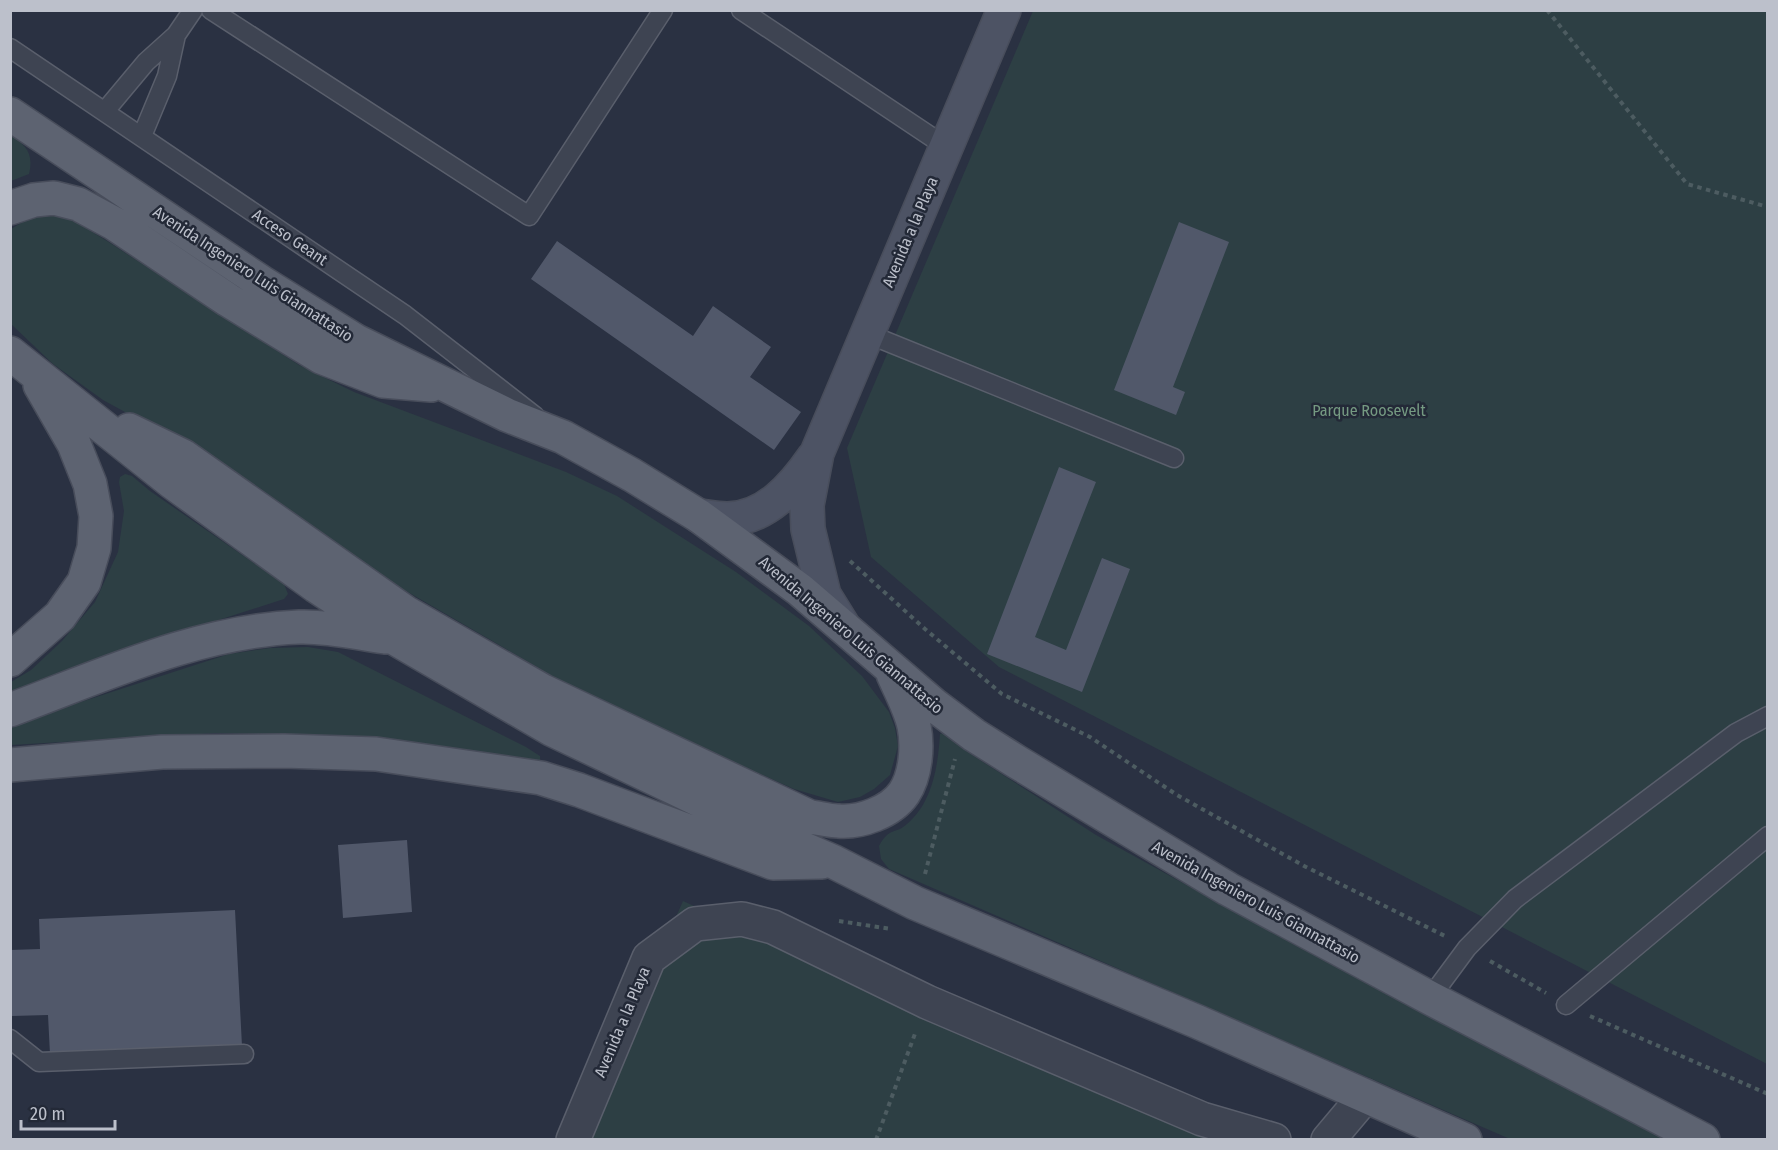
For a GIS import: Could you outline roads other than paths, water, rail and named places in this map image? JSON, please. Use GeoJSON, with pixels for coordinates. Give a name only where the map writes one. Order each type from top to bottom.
{"type":"FeatureCollection","features":[{"type":"Feature","properties":{"kind":"main road","name":"Avenida Ingeniero Luis Giannattasio"},"geometry":{"type":"LineString","coordinates":[[10,114],[261,282],[356,341],[507,415],[562,437],[632,475],[699,516],[765,563],[842,624],[892,671],[963,726],[1017,762],[1228,889],[1430,998],[1703,1140]]}},
{"type":"Feature","properties":{"kind":"main road"},"geometry":{"type":"LineString","coordinates":[[10,208],[34,200],[54,198],[78,204],[115,224],[228,300],[321,357],[383,381],[451,387]]}},
{"type":"Feature","properties":{"kind":"main road"},"geometry":{"type":"LineString","coordinates":[[22,363],[191,496],[316,586],[396,639],[551,729],[781,840],[834,862],[915,903],[1165,1008],[1466,1140]]}},
{"type":"Feature","properties":{"kind":"main road"},"geometry":{"type":"LineString","coordinates":[[10,660],[60,616],[84,582],[94,548],[96,516],[90,484],[74,444],[22,363]]}},
{"type":"Feature","properties":{"kind":"main road"},"geometry":{"type":"LineString","coordinates":[[93,418],[116,425],[183,456],[405,612],[543,691],[810,817],[839,822],[862,819],[887,808],[904,794],[912,772],[917,747],[914,724],[892,671]]}},
{"type":"Feature","properties":{"kind":"main road"},"geometry":{"type":"LineString","coordinates":[[10,710],[181,647],[237,634],[300,627],[348,631],[396,639],[486,659]]}},
{"type":"Feature","properties":{"kind":"main road"},"geometry":{"type":"LineString","coordinates":[[10,765],[162,752],[284,751],[376,754],[541,778],[579,790],[773,863],[834,862]]}},
{"type":"Feature","properties":{"kind":"street","name":"Avenida a la Playa"},"geometry":{"type":"LineString","coordinates":[[817,453],[1004,10]]}},
{"type":"Feature","properties":{"kind":"street"},"geometry":{"type":"LineString","coordinates":[[699,516],[726,519],[743,517],[760,510],[781,497],[796,483],[817,453]]}},
{"type":"Feature","properties":{"kind":"street"},"geometry":{"type":"LineString","coordinates":[[817,453],[807,505],[808,529],[824,595],[842,624]]}},
{"type":"Feature","properties":{"kind":"street","name":"Avenida a la Playa"},"geometry":{"type":"LineString","coordinates":[[573,1140],[649,958],[695,924],[742,919],[773,927],[927,1002],[1202,1119],[1274,1140]]}},
{"type":"Feature","properties":{"kind":"street"},"geometry":{"type":"LineString","coordinates":[[1328,1140],[1365,1096]]}},
{"type":"Feature","properties":{"kind":"lane"},"geometry":{"type":"LineString","coordinates":[[105,111],[146,62],[176,35],[193,10]]}},
{"type":"Feature","properties":{"kind":"lane"},"geometry":{"type":"LineString","coordinates":[[211,10],[529,216],[663,10]]}},
{"type":"Feature","properties":{"kind":"lane"},"geometry":{"type":"LineString","coordinates":[[741,10],[945,146]]}},
{"type":"Feature","properties":{"kind":"lane"},"geometry":{"type":"LineString","coordinates":[[142,136],[167,76],[176,35]]}},
{"type":"Feature","properties":{"kind":"lane","name":"Acceso Geant"},"geometry":{"type":"LineString","coordinates":[[10,48],[405,315],[562,437]]}},
{"type":"Feature","properties":{"kind":"lane"},"geometry":{"type":"LineString","coordinates":[[868,334],[1174,458]]}},
{"type":"Feature","properties":{"kind":"lane"},"geometry":{"type":"LineString","coordinates":[[1430,998],[1467,948],[1515,899],[1736,733],[1767,716]]}},
{"type":"Feature","properties":{"kind":"lane"},"geometry":{"type":"LineString","coordinates":[[1566,1005],[1767,836]]}},
{"type":"Feature","properties":{"kind":"lane"},"geometry":{"type":"LineString","coordinates":[[10,1039],[39,1062],[244,1054]]}},
{"type":"Feature","properties":{"kind":"park label","name":"Parque Roosevelt"},"geometry":{"type":"Point","coordinates":[1369,410]}}]}
